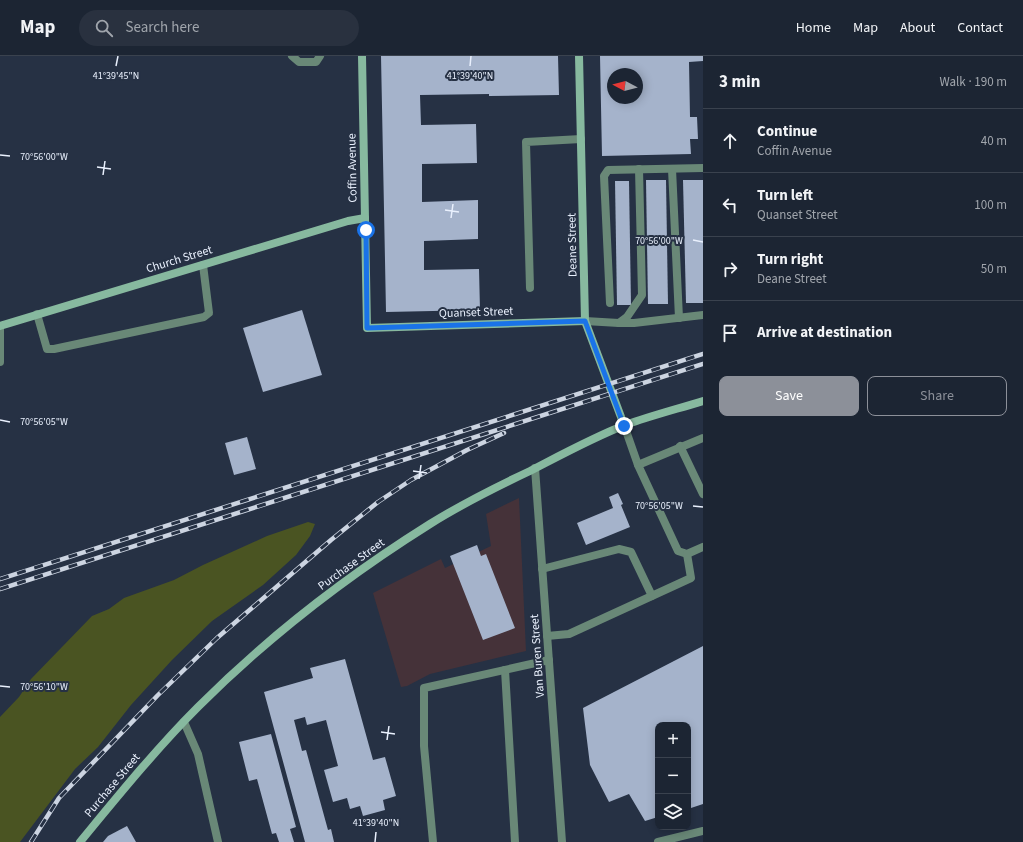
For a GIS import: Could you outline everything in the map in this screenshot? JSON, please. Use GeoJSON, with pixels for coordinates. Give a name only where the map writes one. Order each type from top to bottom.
{"type":"FeatureCollection","features":[{"type":"Feature","properties":{"kind":"main road","name":"Coffin Avenue"},"geometry":{"type":"LineString","coordinates":[[362,56],[367,328]]}},
{"type":"Feature","properties":{"kind":"main road","name":"Deane Street"},"geometry":{"type":"LineString","coordinates":[[579,56],[585,321],[624,426]]}},
{"type":"Feature","properties":{"kind":"main road","name":"Church Street"},"geometry":{"type":"LineString","coordinates":[[0,326],[348,221],[365,218]]}},
{"type":"Feature","properties":{"kind":"main road","name":"Quanset Street"},"geometry":{"type":"LineString","coordinates":[[367,328],[585,321]]}},
{"type":"Feature","properties":{"kind":"main road","name":"Purchase Street"},"geometry":{"type":"LineString","coordinates":[[80,842],[132,778],[184,722],[225,681],[287,627],[348,580],[432,523],[472,500],[594,438],[624,426],[703,401]]}},
{"type":"Feature","properties":{"kind":"street"},"geometry":{"type":"LineString","coordinates":[[292,56],[299,62],[316,62],[320,56]]}},
{"type":"Feature","properties":{"kind":"street"},"geometry":{"type":"LineString","coordinates":[[530,288],[526,142],[581,138]]}},
{"type":"Feature","properties":{"kind":"street"},"geometry":{"type":"LineString","coordinates":[[610,303],[604,176],[608,170],[703,168]]}},
{"type":"Feature","properties":{"kind":"street"},"geometry":{"type":"LineString","coordinates":[[672,169],[679,318]]}},
{"type":"Feature","properties":{"kind":"street"},"geometry":{"type":"LineString","coordinates":[[620,323],[627,317],[642,296],[639,170]]}},
{"type":"Feature","properties":{"kind":"street"},"geometry":{"type":"LineString","coordinates":[[38,314],[46,349],[54,350],[204,318],[209,313],[204,265]]}},
{"type":"Feature","properties":{"kind":"street"},"geometry":{"type":"LineString","coordinates":[[585,321],[634,323],[703,315]]}},
{"type":"Feature","properties":{"kind":"street"},"geometry":{"type":"LineString","coordinates":[[0,329],[0,362]]}},
{"type":"Feature","properties":{"kind":"street"},"geometry":{"type":"LineString","coordinates":[[624,426],[638,465],[678,551],[687,554],[703,547]]}},
{"type":"Feature","properties":{"kind":"street"},"geometry":{"type":"LineString","coordinates":[[638,465],[680,446],[703,438]]}},
{"type":"Feature","properties":{"kind":"street"},"geometry":{"type":"LineString","coordinates":[[680,446],[703,494]]}},
{"type":"Feature","properties":{"kind":"street","name":"Van Buren Street"},"geometry":{"type":"LineString","coordinates":[[535,468],[562,842]]}},
{"type":"Feature","properties":{"kind":"street"},"geometry":{"type":"LineString","coordinates":[[542,570],[619,549],[631,552],[652,596]]}},
{"type":"Feature","properties":{"kind":"street"},"geometry":{"type":"LineString","coordinates":[[547,636],[570,634],[691,578],[687,554]]}},
{"type":"Feature","properties":{"kind":"street"},"geometry":{"type":"LineString","coordinates":[[433,842],[424,746],[424,688],[549,660]]}},
{"type":"Feature","properties":{"kind":"street"},"geometry":{"type":"LineString","coordinates":[[505,670],[515,842]]}},
{"type":"Feature","properties":{"kind":"street"},"geometry":{"type":"LineString","coordinates":[[184,722],[198,754],[218,842]]}},
{"type":"Feature","properties":{"kind":"street"},"geometry":{"type":"LineString","coordinates":[[658,842],[703,831]]}},
{"type":"Feature","properties":{"kind":"shaded area"},"geometry":{"type":"Polygon","coordinates":[[[519,498],[526,651],[430,674],[407,686],[401,687],[373,593],[441,559],[445,568],[491,546],[486,514],[519,498]]]}},
{"type":"Feature","properties":{"kind":"green space"},"geometry":{"type":"Polygon","coordinates":[[[308,522],[315,524],[310,536],[296,555],[263,585],[212,621],[172,660],[131,705],[98,747],[75,769],[20,842],[0,842],[0,717],[19,697],[31,679],[92,616],[109,609],[124,598],[174,580],[267,536],[308,522]]]}},
{"type":"Feature","properties":{"kind":"building"},"geometry":{"type":"Polygon","coordinates":[[[381,56],[558,56],[559,95],[420,95],[421,125],[476,124],[477,163],[422,164],[422,202],[478,200],[478,239],[424,241],[424,270],[479,269],[480,310],[386,312],[381,56]]]}},
{"type":"Feature","properties":{"kind":"building"},"geometry":{"type":"Polygon","coordinates":[[[600,56],[703,56],[703,61],[689,62],[690,117],[697,117],[698,139],[690,139],[691,154],[602,156],[600,56]]]}},
{"type":"Feature","properties":{"kind":"building"},"geometry":{"type":"Polygon","coordinates":[[[646,180],[666,180],[668,304],[648,304],[646,180]]]}},
{"type":"Feature","properties":{"kind":"building"},"geometry":{"type":"Polygon","coordinates":[[[683,180],[703,180],[703,303],[686,303],[683,180]]]}},
{"type":"Feature","properties":{"kind":"building"},"geometry":{"type":"Polygon","coordinates":[[[615,181],[629,181],[631,305],[617,305],[615,181]]]}},
{"type":"Feature","properties":{"kind":"building"},"geometry":{"type":"Polygon","coordinates":[[[302,310],[322,375],[263,392],[243,328],[302,310]]]}},
{"type":"Feature","properties":{"kind":"building"},"geometry":{"type":"Polygon","coordinates":[[[247,437],[256,469],[234,475],[225,443],[247,437]]]}},
{"type":"Feature","properties":{"kind":"building"},"geometry":{"type":"Polygon","coordinates":[[[618,493],[630,527],[586,545],[577,523],[613,508],[609,497],[618,493]]]}},
{"type":"Feature","properties":{"kind":"building"},"geometry":{"type":"Polygon","coordinates":[[[477,545],[481,556],[486,554],[515,628],[483,640],[450,556],[477,545]]]}},
{"type":"Feature","properties":{"kind":"building"},"geometry":{"type":"Polygon","coordinates":[[[703,646],[703,804],[691,808],[691,722],[655,722],[655,818],[645,821],[629,794],[609,802],[590,765],[583,708],[703,646]]]}},
{"type":"Feature","properties":{"kind":"building"},"geometry":{"type":"Polygon","coordinates":[[[345,659],[373,760],[385,757],[396,796],[383,800],[385,810],[363,816],[360,806],[350,809],[347,798],[333,802],[324,770],[338,766],[326,720],[307,725],[305,717],[294,720],[302,751],[306,750],[328,830],[331,829],[334,842],[305,842],[264,692],[313,678],[310,668],[345,659]]]}},
{"type":"Feature","properties":{"kind":"building"},"geometry":{"type":"Polygon","coordinates":[[[271,734],[296,827],[290,829],[294,842],[279,842],[276,833],[272,834],[257,779],[249,781],[239,742],[271,734]]]}},
{"type":"Feature","properties":{"kind":"building"},"geometry":{"type":"Polygon","coordinates":[[[127,826],[136,842],[103,842],[108,836],[127,826]]]}},
{"type":"Feature","properties":{"kind":"railway"},"geometry":{"type":"LineString","coordinates":[[0,579],[703,354]]}},
{"type":"Feature","properties":{"kind":"railway"},"geometry":{"type":"LineString","coordinates":[[0,589],[703,364]]}},
{"type":"Feature","properties":{"kind":"railway"},"geometry":{"type":"LineString","coordinates":[[31,842],[59,798],[158,695],[217,638],[331,540],[378,502],[411,480],[467,450],[504,433]]}},
{"type":"Feature","properties":{"kind":"route"},"geometry":{"type":"LineString","coordinates":[[366,230],[367,328],[585,321],[624,426]]}}]}
